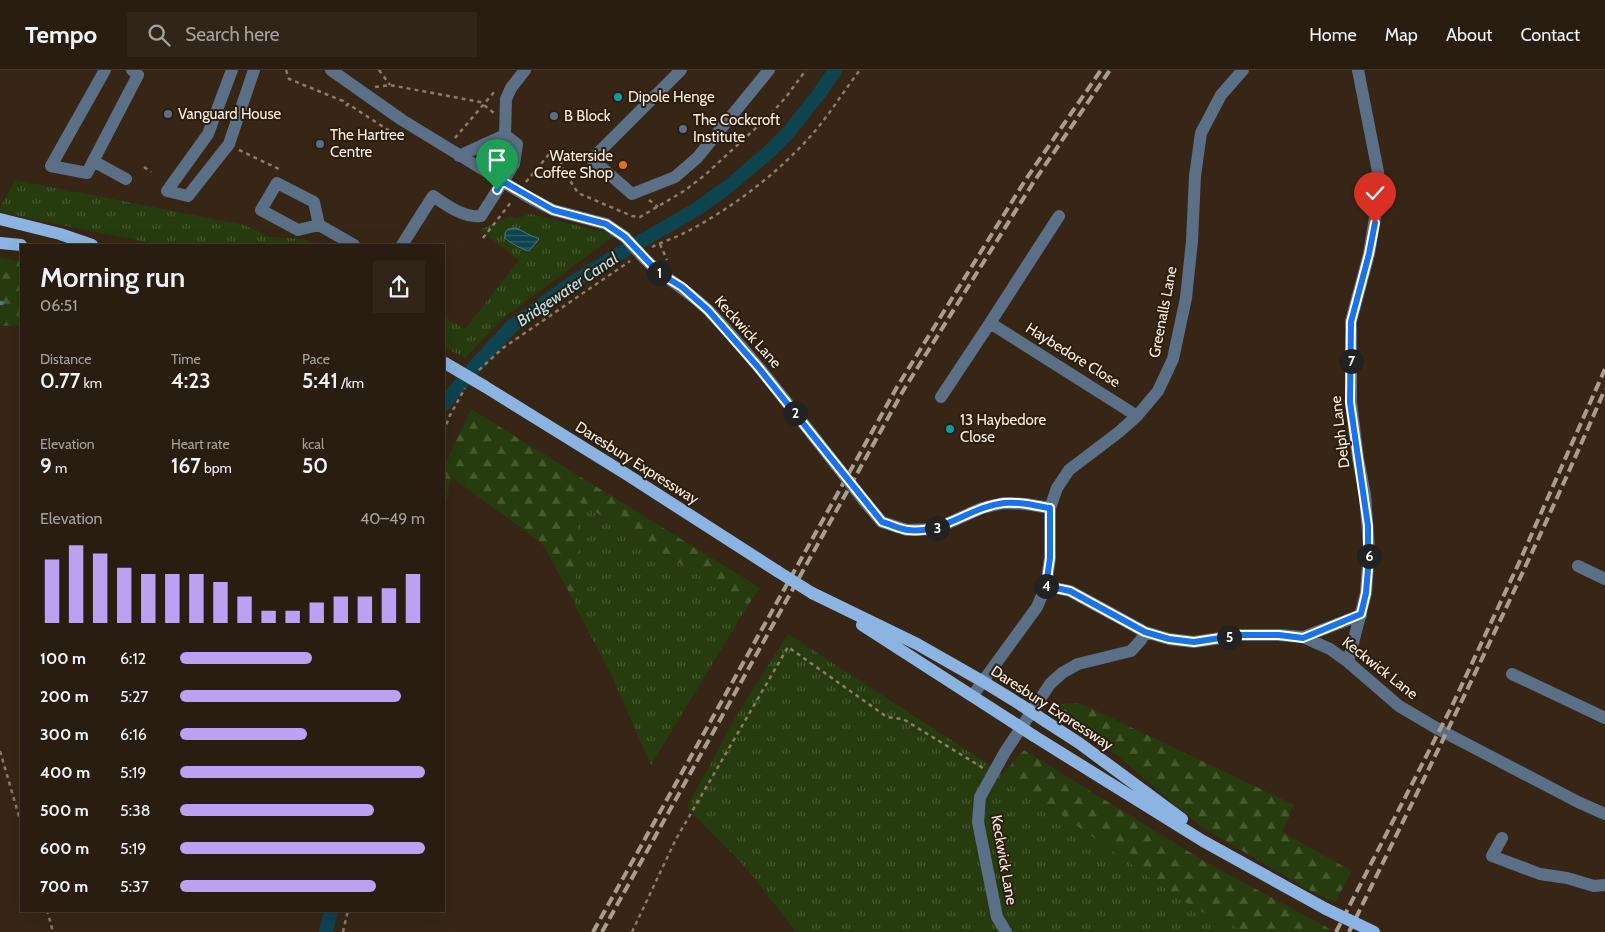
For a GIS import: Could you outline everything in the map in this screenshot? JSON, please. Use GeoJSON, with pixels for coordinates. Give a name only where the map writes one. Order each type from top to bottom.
{"type":"FeatureCollection","features":[{"type":"Feature","properties":{"kind":"main road"},"geometry":{"type":"LineString","coordinates":[[0,219],[60,234],[89,244]]}},
{"type":"Feature","properties":{"kind":"main road"},"geometry":{"type":"LineString","coordinates":[[0,242],[20,246]]}},
{"type":"Feature","properties":{"kind":"main road","name":"Daresbury Expressway"},"geometry":{"type":"LineString","coordinates":[[445,364],[626,474],[1034,736],[1204,841],[1326,909],[1374,932]]}},
{"type":"Feature","properties":{"kind":"main road","name":"Daresbury Expressway"},"geometry":{"type":"LineString","coordinates":[[812,593],[917,644],[1021,705],[1079,743],[1260,873]]}},
{"type":"Feature","properties":{"kind":"street"},"geometry":{"type":"LineString","coordinates":[[105,70],[51,166],[87,173],[138,75],[132,70]]}},
{"type":"Feature","properties":{"kind":"street"},"geometry":{"type":"LineString","coordinates":[[232,70],[208,134],[167,191],[188,196],[229,144],[254,70]]}},
{"type":"Feature","properties":{"kind":"street","name":"Keckwick Lane"},"geometry":{"type":"LineString","coordinates":[[331,70],[402,120],[459,156],[553,210],[606,224],[625,237],[659,273],[682,287],[708,310],[758,367],[882,522],[907,530],[935,529],[982,508],[1004,503],[1050,508]]}},
{"type":"Feature","properties":{"kind":"street"},"geometry":{"type":"LineString","coordinates":[[403,244],[433,196],[450,208],[474,217],[481,216],[514,164],[518,144],[505,129],[506,99],[511,88],[525,70]]}},
{"type":"Feature","properties":{"kind":"street"},"geometry":{"type":"LineString","coordinates":[[681,70],[592,159],[632,194],[675,178],[697,158],[769,70]]}},
{"type":"Feature","properties":{"kind":"street","name":"Greenalls Lane"},"geometry":{"type":"LineString","coordinates":[[1046,586],[1050,558],[1050,508],[1057,488],[1069,470],[1138,416],[1158,391],[1173,359],[1186,298],[1192,242],[1195,176],[1201,133],[1221,95],[1243,70]]}},
{"type":"Feature","properties":{"kind":"street","name":"Delph Lane"},"geometry":{"type":"LineString","coordinates":[[1348,662],[1366,593],[1368,569],[1368,526],[1350,402],[1351,322],[1369,254],[1377,205],[1378,172],[1358,70]]}},
{"type":"Feature","properties":{"kind":"street"},"geometry":{"type":"LineString","coordinates":[[459,156],[505,129]]}},
{"type":"Feature","properties":{"kind":"street"},"geometry":{"type":"LineString","coordinates":[[93,161],[126,179]]}},
{"type":"Feature","properties":{"kind":"street"},"geometry":{"type":"LineString","coordinates":[[319,225],[314,202],[277,183],[261,210],[298,230],[319,225],[352,244]]}},
{"type":"Feature","properties":{"kind":"street"},"geometry":{"type":"LineString","coordinates":[[941,397],[1059,216]]}},
{"type":"Feature","properties":{"kind":"street","name":"Haybedore Close"},"geometry":{"type":"LineString","coordinates":[[990,323],[1138,416]]}},
{"type":"Feature","properties":{"kind":"street"},"geometry":{"type":"LineString","coordinates":[[1578,566],[1605,579]]}},
{"type":"Feature","properties":{"kind":"street"},"geometry":{"type":"LineString","coordinates":[[972,696],[1027,622],[1037,607],[1046,586]]}},
{"type":"Feature","properties":{"kind":"street","name":"Keckwick Lane"},"geometry":{"type":"LineString","coordinates":[[1046,586],[1070,591],[1145,632],[1169,639],[1194,642],[1240,635],[1279,635],[1303,638],[1330,649],[1399,706],[1438,729],[1578,802],[1605,814]]}},
{"type":"Feature","properties":{"kind":"street"},"geometry":{"type":"LineString","coordinates":[[1303,638],[1361,614]]}},
{"type":"Feature","properties":{"kind":"street","name":"Keckwick Lane"},"geometry":{"type":"LineString","coordinates":[[1006,932],[997,917],[978,822],[980,797],[1005,752],[1050,684],[1062,673],[1078,664],[1131,651],[1141,640],[1145,632]]}},
{"type":"Feature","properties":{"kind":"street"},"geometry":{"type":"LineString","coordinates":[[1512,674],[1605,718]]}},
{"type":"Feature","properties":{"kind":"street"},"geometry":{"type":"LineString","coordinates":[[1502,838],[1492,856],[1540,874],[1567,878],[1594,886],[1605,885]]}},
{"type":"Feature","properties":{"kind":"path"},"geometry":{"type":"LineString","coordinates":[[286,70],[289,79],[342,102],[402,139],[406,133]]}},
{"type":"Feature","properties":{"kind":"path"},"geometry":{"type":"LineString","coordinates":[[379,70],[390,85]]}},
{"type":"Feature","properties":{"kind":"path"},"geometry":{"type":"LineString","coordinates":[[371,87],[390,85],[480,102],[505,129]]}},
{"type":"Feature","properties":{"kind":"path"},"geometry":{"type":"LineString","coordinates":[[453,141],[494,91]]}},
{"type":"Feature","properties":{"kind":"path"},"geometry":{"type":"LineString","coordinates":[[244,152],[261,160]]}},
{"type":"Feature","properties":{"kind":"path"},"geometry":{"type":"LineString","coordinates":[[526,183],[550,153],[561,160],[575,160],[583,155],[592,159]]}},
{"type":"Feature","properties":{"kind":"path"},"geometry":{"type":"LineString","coordinates":[[144,167],[151,172]]}},
{"type":"Feature","properties":{"kind":"path"},"geometry":{"type":"LineString","coordinates":[[483,238],[512,200]]}},
{"type":"Feature","properties":{"kind":"path"},"geometry":{"type":"LineString","coordinates":[[632,932],[676,839],[788,647],[887,717],[903,719],[993,774]]}},
{"type":"Feature","properties":{"kind":"path"},"geometry":{"type":"LineString","coordinates":[[0,751],[20,820]]}},
{"type":"Feature","properties":{"kind":"path"},"geometry":{"type":"LineString","coordinates":[[48,912],[53,932]]}},
{"type":"Feature","properties":{"kind":"path"},"geometry":{"type":"LineString","coordinates":[[342,932],[347,912]]}},
{"type":"Feature","properties":{"kind":"green space"},"geometry":{"type":"Polygon","coordinates":[[[495,146],[503,148],[508,161],[496,169],[483,161],[495,146]]]}},
{"type":"Feature","properties":{"kind":"green space"},"geometry":{"type":"Polygon","coordinates":[[[15,180],[244,225],[270,237],[306,239],[315,244],[154,244],[0,212],[0,208],[15,180]]]}},
{"type":"Feature","properties":{"kind":"green space"},"geometry":{"type":"Polygon","coordinates":[[[531,214],[615,235],[501,320],[465,358],[445,348],[445,318],[465,329],[519,260],[480,230],[508,217],[518,218],[531,214]]]}},
{"type":"Feature","properties":{"kind":"green space"},"geometry":{"type":"Polygon","coordinates":[[[0,258],[20,261],[20,325],[0,326],[0,258]]]}},
{"type":"Feature","properties":{"kind":"green space"},"geometry":{"type":"Polygon","coordinates":[[[471,409],[760,588],[748,605],[579,502],[575,603],[542,543],[451,477],[445,504],[446,462],[471,409]]]}},
{"type":"Feature","properties":{"kind":"green space"},"geometry":{"type":"Polygon","coordinates":[[[578,502],[748,605],[651,765],[611,674],[575,606],[578,502]]]}},
{"type":"Feature","properties":{"kind":"green space"},"geometry":{"type":"Polygon","coordinates":[[[788,634],[1003,774],[1194,908],[1247,932],[796,932],[748,870],[687,807],[738,713],[788,634]]]}},
{"type":"Feature","properties":{"kind":"green space"},"geometry":{"type":"Polygon","coordinates":[[[1082,704],[1294,805],[1282,832],[1352,871],[1335,902],[1311,891],[1200,826],[1118,756],[1046,711],[1055,705],[1082,704]]]}},
{"type":"Feature","properties":{"kind":"green space"},"geometry":{"type":"Polygon","coordinates":[[[1024,750],[1202,860],[1330,929],[1328,932],[1247,932],[1194,908],[1003,774],[1024,750]]]}},
{"type":"Feature","properties":{"kind":"water"},"geometry":{"type":"Polygon","coordinates":[[[516,228],[539,239],[529,251],[516,246],[505,238],[505,233],[508,229],[516,228]]]}},
{"type":"Feature","properties":{"kind":"waterway","name":"Bridgewater Canal"},"geometry":{"type":"LineString","coordinates":[[445,403],[512,326],[575,281],[697,209],[729,186],[788,133],[819,94],[835,70]]}},
{"type":"Feature","properties":{"kind":"waterway","name":"Bridgewater Canal"},"geometry":{"type":"LineString","coordinates":[[326,932],[331,912]]}},
{"type":"Feature","properties":{"kind":"railway"},"geometry":{"type":"LineString","coordinates":[[593,932],[897,387],[1026,179],[1101,70]]}},
{"type":"Feature","properties":{"kind":"railway"},"geometry":{"type":"LineString","coordinates":[[602,932],[903,391],[1033,183],[1110,70]]}},
{"type":"Feature","properties":{"kind":"railway"},"geometry":{"type":"LineString","coordinates":[[1336,932],[1451,708],[1518,565],[1605,369]]}},
{"type":"Feature","properties":{"kind":"railway"},"geometry":{"type":"LineString","coordinates":[[1349,932],[1448,730],[1544,526],[1605,389]]}},
{"type":"Feature","properties":{"kind":"place","name":"Dipole Henge"},"geometry":{"type":"Point","coordinates":[618,97]}},
{"type":"Feature","properties":{"kind":"place","name":"Vanguard House"},"geometry":{"type":"Point","coordinates":[168,114]}},
{"type":"Feature","properties":{"kind":"place","name":"B Block"},"geometry":{"type":"Point","coordinates":[554,116]}},
{"type":"Feature","properties":{"kind":"place","name":"The Cockcroft Institute"},"geometry":{"type":"Point","coordinates":[683,129]}},
{"type":"Feature","properties":{"kind":"place","name":"The Hartree Centre"},"geometry":{"type":"Point","coordinates":[320,144]}},
{"type":"Feature","properties":{"kind":"place","name":"Waterside Coffee Shop"},"geometry":{"type":"Point","coordinates":[623,165]}},
{"type":"Feature","properties":{"kind":"place","name":"13 Haybedore Close"},"geometry":{"type":"Point","coordinates":[950,429]}},
{"type":"Feature","properties":{"kind":"route"},"geometry":{"type":"LineString","coordinates":[[497,190],[502,181],[553,210],[606,224],[625,237],[659,273],[682,287],[708,310],[758,367],[882,522],[907,530],[935,529],[982,508],[1004,503],[1050,508],[1050,558],[1046,586],[1070,591],[1145,632],[1169,639],[1194,642],[1240,635],[1279,635],[1303,638],[1361,614],[1366,593],[1369,547],[1365,494],[1350,402],[1351,322],[1375,223]]}}]}
